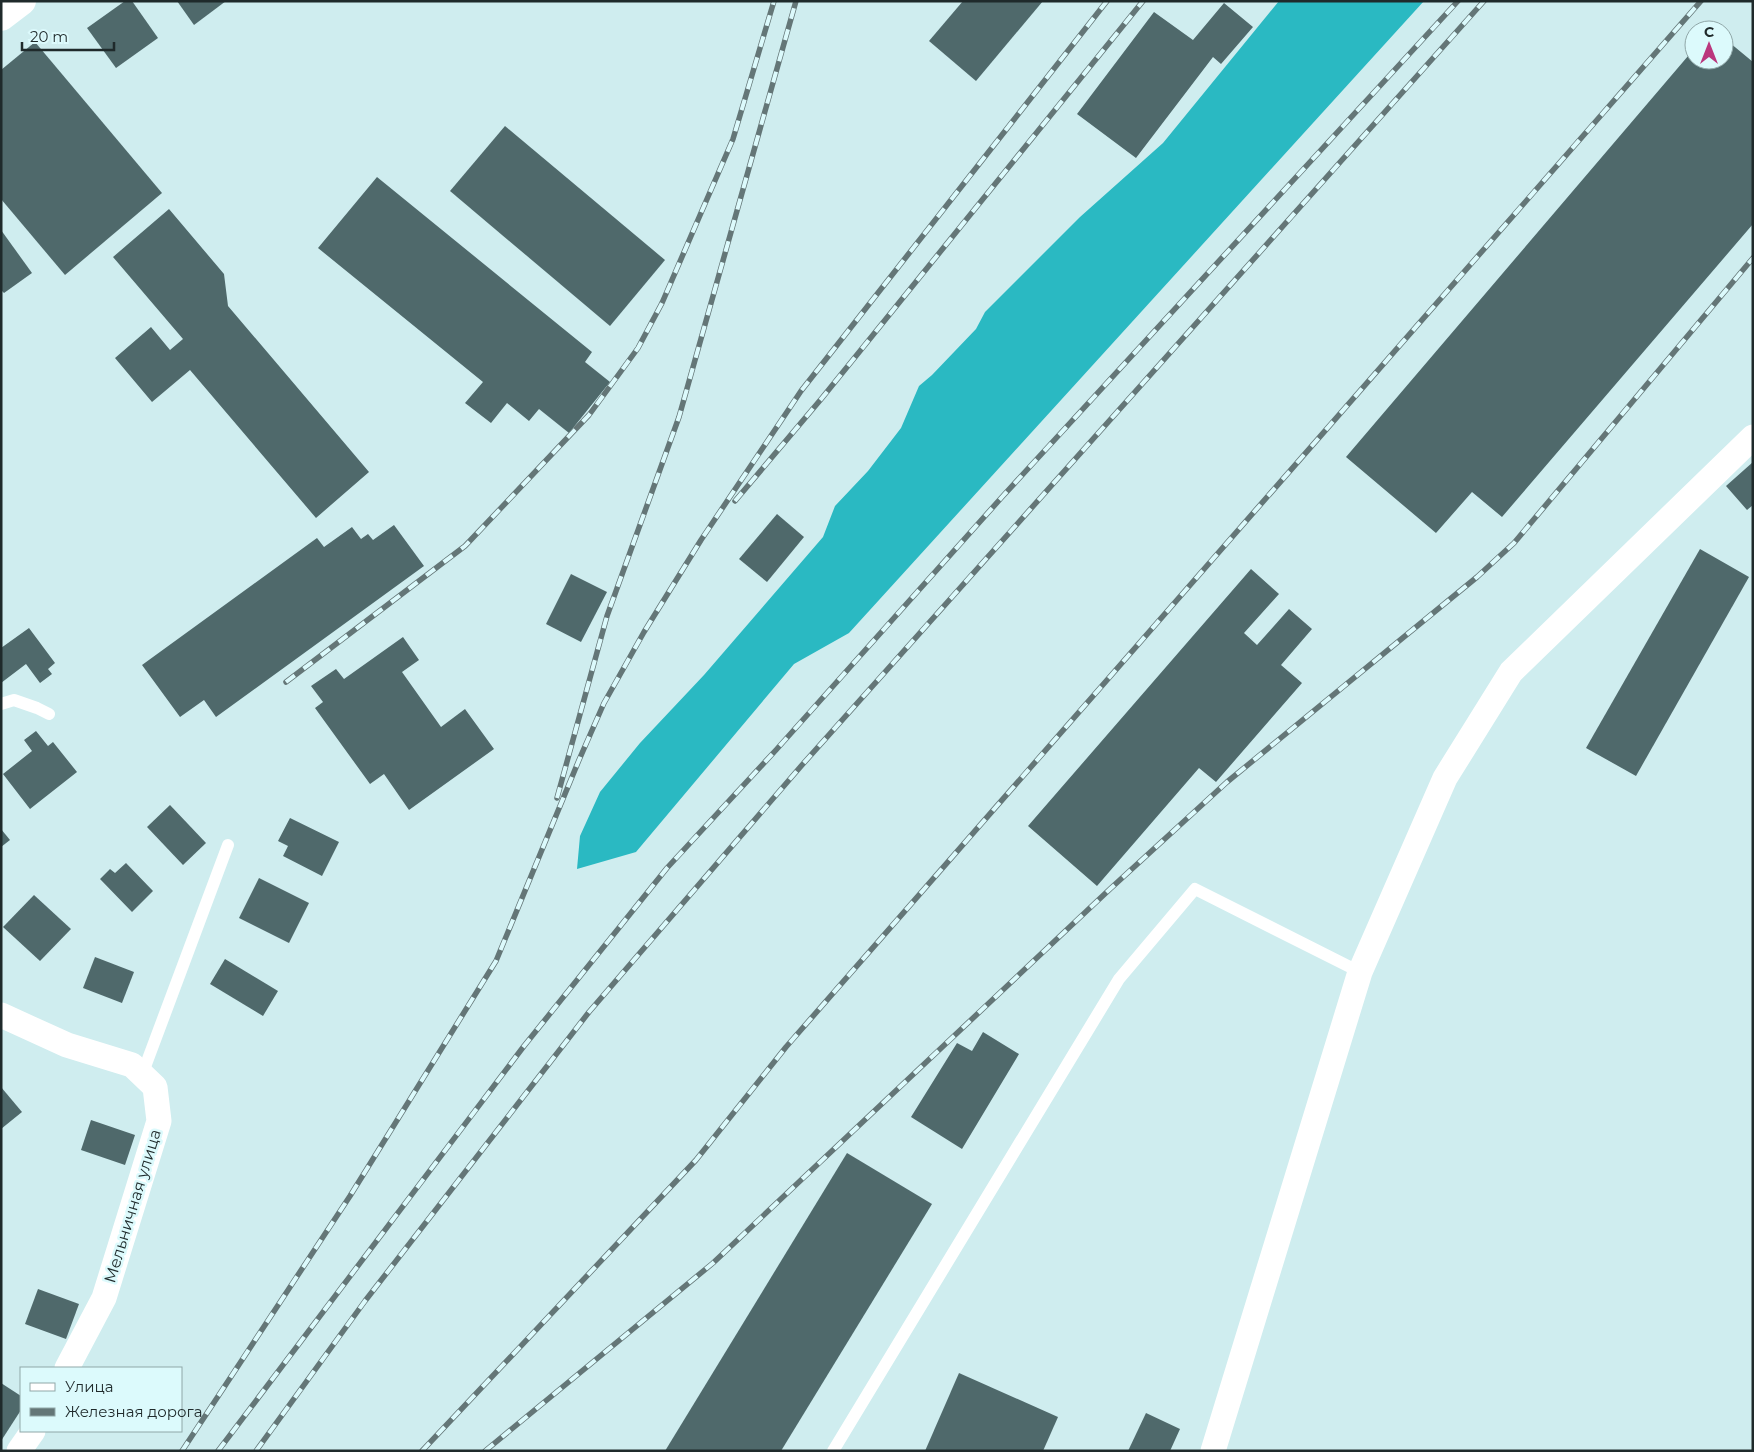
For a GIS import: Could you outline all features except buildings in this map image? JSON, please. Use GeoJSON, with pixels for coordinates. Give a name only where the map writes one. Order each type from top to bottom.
{"type":"FeatureCollection","features":[{"type":"Feature","properties":{"kind":"street"},"geometry":{"type":"LineString","coordinates":[[1,17],[22,1]]}},
{"type":"Feature","properties":{"kind":"street"},"geometry":{"type":"LineString","coordinates":[[1213,1451],[1360,972],[1445,778],[1511,672],[1753,437]]}},
{"type":"Feature","properties":{"kind":"street","name":"Мельничная улица"},"geometry":{"type":"LineString","coordinates":[[1,1015],[67,1045],[132,1065],[155,1087],[159,1121],[104,1298],[68,1367]]}},
{"type":"Feature","properties":{"kind":"street"},"geometry":{"type":"LineString","coordinates":[[19,1451],[31,1432]]}},
{"type":"Feature","properties":{"kind":"lane"},"geometry":{"type":"LineString","coordinates":[[1,704],[14,700],[49,714]]}},
{"type":"Feature","properties":{"kind":"lane"},"geometry":{"type":"LineString","coordinates":[[142,1075],[228,846]]}},
{"type":"Feature","properties":{"kind":"lane"},"geometry":{"type":"LineString","coordinates":[[832,1451],[1118,979],[1195,889],[1360,972]]}},
{"type":"Feature","properties":{"kind":"shaded area"},"geometry":{"type":"Polygon","coordinates":[[[1279,1],[1424,1],[849,633],[794,664],[636,852],[577,869],[580,836],[600,792],[640,743],[704,675],[823,537],[835,506],[868,471],[901,428],[919,386],[976,329],[985,312],[1080,217],[1163,143],[1279,1]]]}},
{"type":"Feature","properties":{"kind":"railway"},"geometry":{"type":"LineString","coordinates":[[286,682],[465,546],[589,415],[638,348],[662,303],[733,139],[774,1]]}},
{"type":"Feature","properties":{"kind":"railway"},"geometry":{"type":"LineString","coordinates":[[557,798],[607,616],[679,417],[796,1]]}},
{"type":"Feature","properties":{"kind":"railway"},"geometry":{"type":"LineString","coordinates":[[182,1451],[350,1196],[496,961],[604,703],[644,632],[701,540],[801,391],[1107,1]]}},
{"type":"Feature","properties":{"kind":"railway"},"geometry":{"type":"LineString","coordinates":[[735,501],[822,398],[1143,1]]}},
{"type":"Feature","properties":{"kind":"railway"},"geometry":{"type":"LineString","coordinates":[[218,1451],[524,1046],[667,868],[776,750],[1002,497],[1458,1]]}},
{"type":"Feature","properties":{"kind":"railway"},"geometry":{"type":"LineString","coordinates":[[256,1451],[365,1301],[589,1012],[802,765],[1484,1]]}},
{"type":"Feature","properties":{"kind":"railway"},"geometry":{"type":"LineString","coordinates":[[422,1451],[696,1160],[786,1047],[1701,1]]}},
{"type":"Feature","properties":{"kind":"railway"},"geometry":{"type":"LineString","coordinates":[[485,1451],[713,1263],[1110,889],[1227,782],[1477,577],[1514,543],[1753,258]]}}]}
